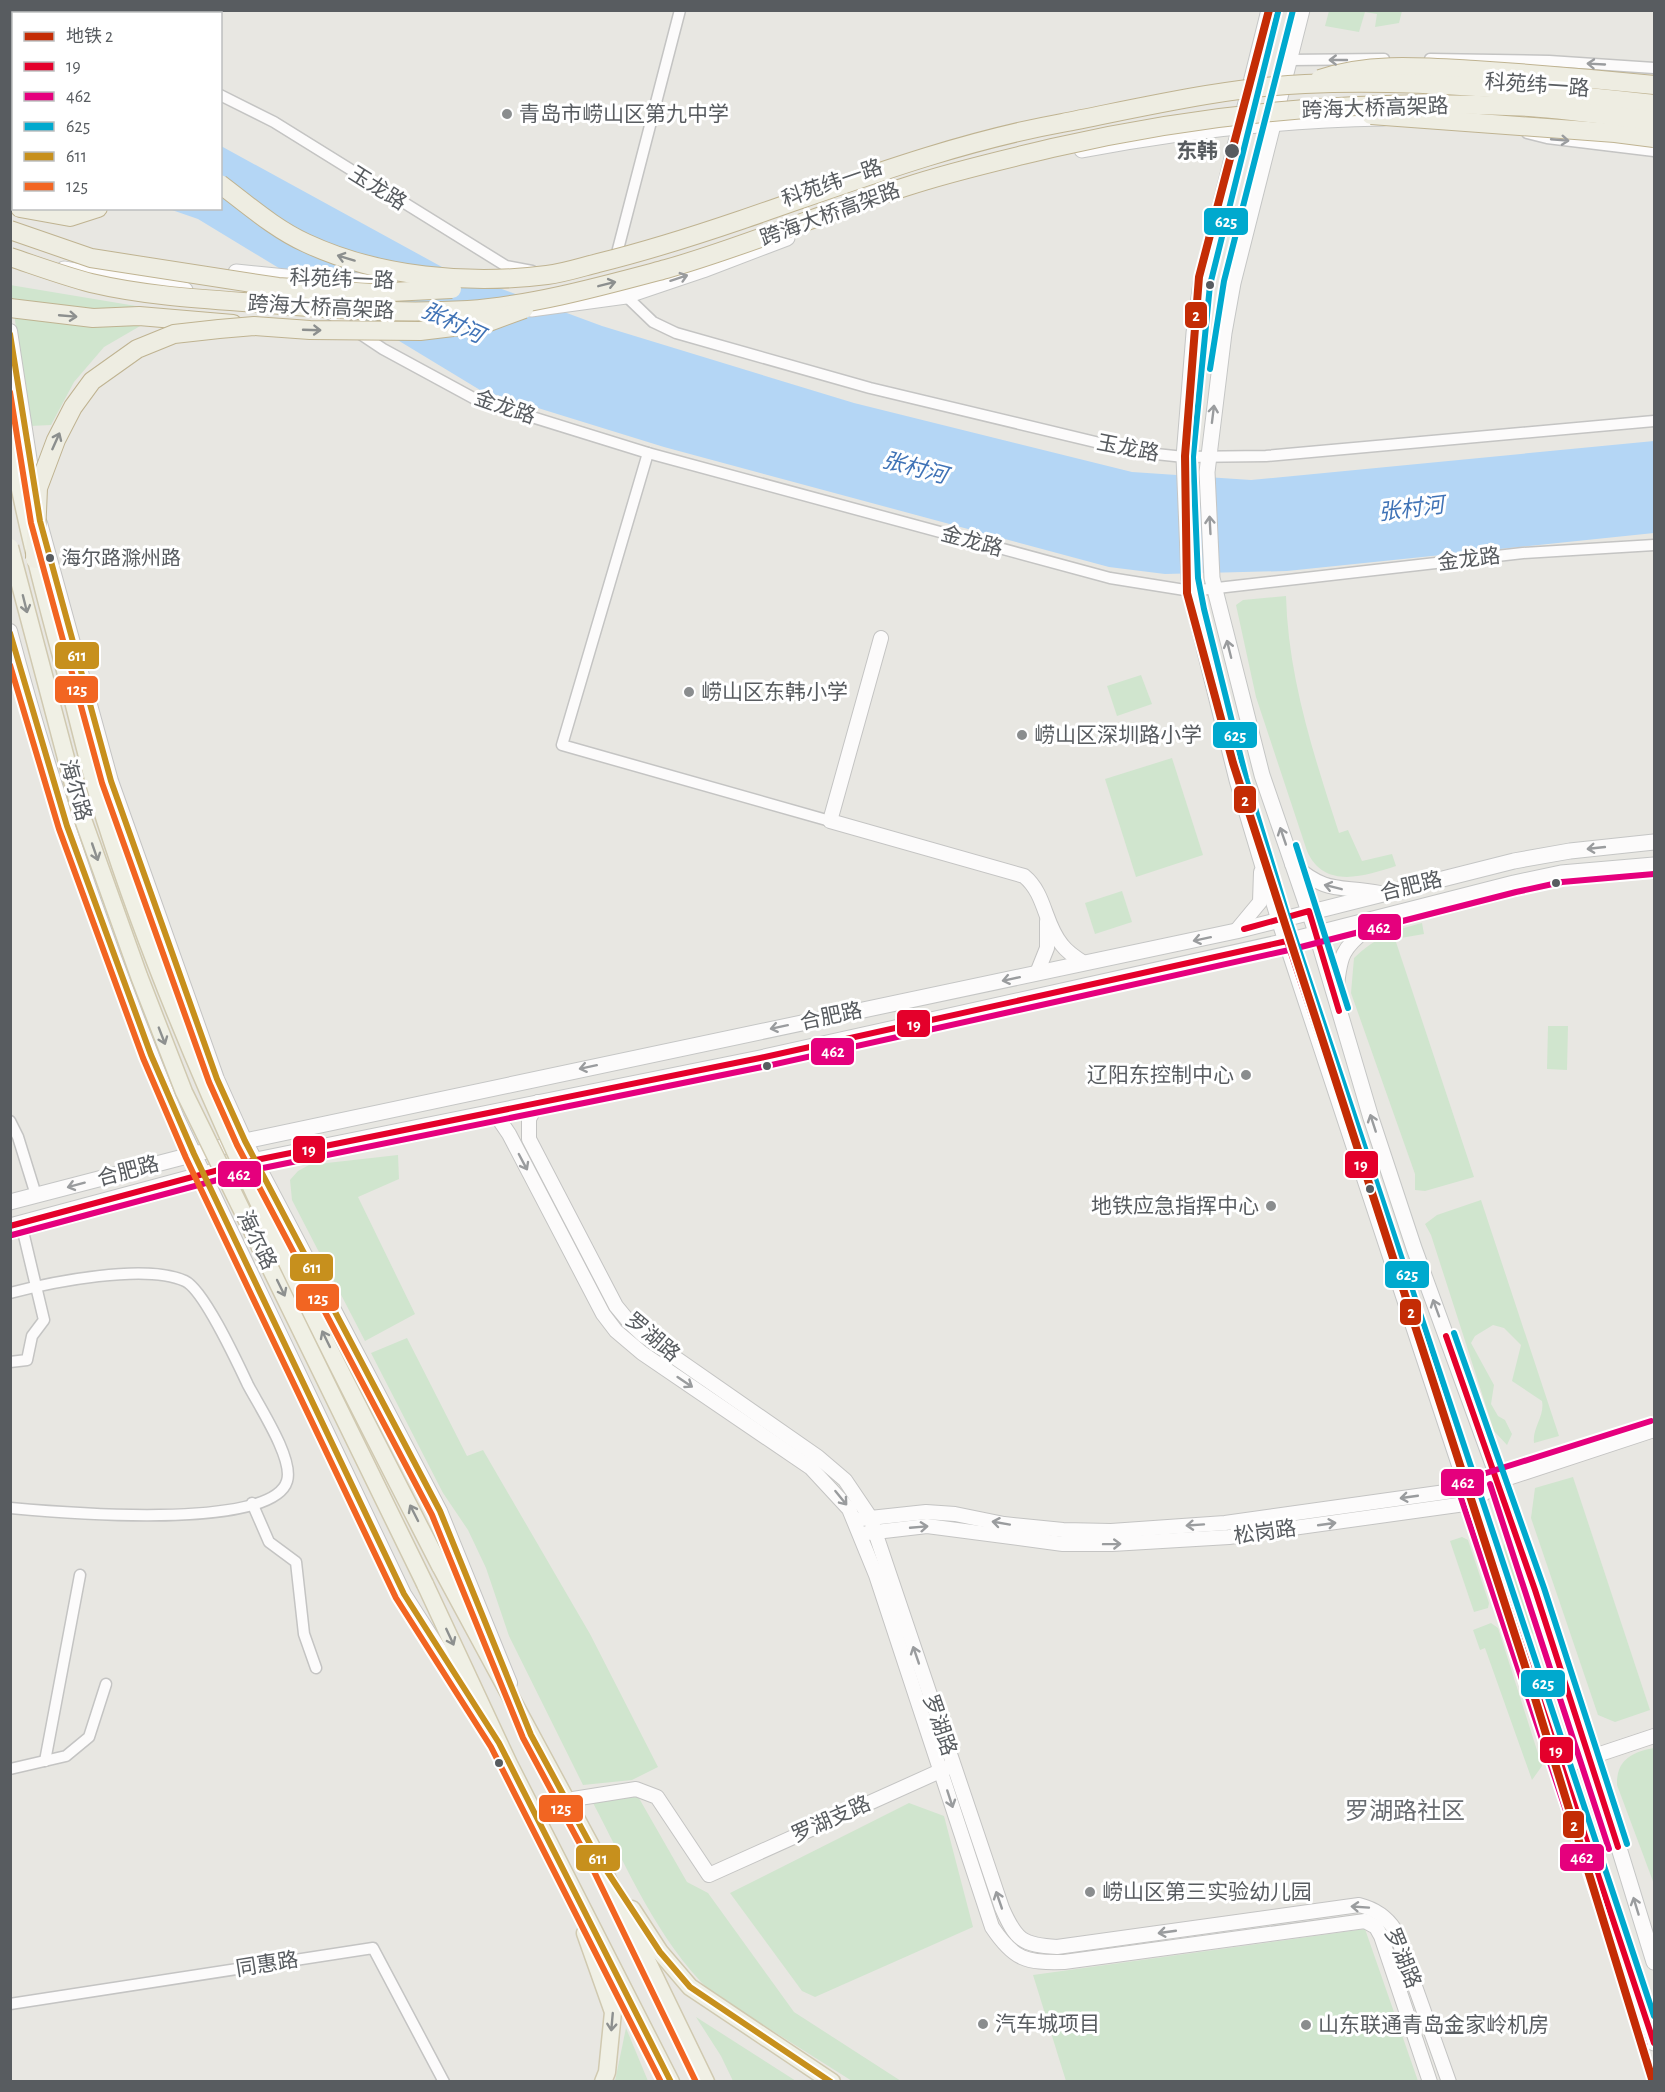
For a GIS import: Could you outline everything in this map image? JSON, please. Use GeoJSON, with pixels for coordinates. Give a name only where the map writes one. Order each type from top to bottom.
{"type":"FeatureCollection","features":[{"type":"Feature","properties":{"kind":"highway"},"geometry":{"type":"LineString","coordinates":[[1304,84],[1346,70],[1397,68],[1560,75],[1654,85]]}},
{"type":"Feature","properties":{"kind":"highway","name":"跨海大桥高架路"},"geometry":{"type":"LineString","coordinates":[[10,230],[91,258],[211,279],[278,287],[371,293],[452,288],[544,274],[689,238],[900,165],[992,139],[1080,119],[1208,97],[1304,84],[1418,84],[1535,91],[1654,104]]}},
{"type":"Feature","properties":{"kind":"highway","name":"跨海大桥高架路"},"geometry":{"type":"LineString","coordinates":[[10,259],[87,282],[141,293],[302,307],[398,311],[471,310],[568,293],[719,253],[893,191],[962,170],[1057,147],[1165,127],[1306,109],[1408,104],[1531,107],[1654,121]]}},
{"type":"Feature","properties":{"kind":"highway"},"geometry":{"type":"LineString","coordinates":[[1306,109],[1654,138]]}},
{"type":"Feature","properties":{"kind":"highway"},"geometry":{"type":"LineString","coordinates":[[222,186],[277,227],[305,243],[363,263],[455,280],[544,274]]}},
{"type":"Feature","properties":{"kind":"highway"},"geometry":{"type":"LineString","coordinates":[[31,210],[70,217],[92,210]]}},
{"type":"Feature","properties":{"kind":"highway"},"geometry":{"type":"LineString","coordinates":[[10,308],[93,318],[139,316],[310,330],[420,331],[486,323],[568,293]]}},
{"type":"Feature","properties":{"kind":"highway"},"geometry":{"type":"LineString","coordinates":[[35,560],[38,488],[56,440],[73,407],[92,381],[137,349],[174,334],[254,326]]}},
{"type":"Feature","properties":{"kind":"main road"},"geometry":{"type":"LineString","coordinates":[[1269,10],[1238,128],[1202,283],[1194,333],[1184,457],[1190,585],[1237,780],[1279,920],[1469,1496],[1654,2043]]}},
{"type":"Feature","properties":{"kind":"main road"},"geometry":{"type":"LineString","coordinates":[[1302,10],[1233,283],[1207,465],[1214,583],[1262,776],[1316,932],[1371,1118],[1414,1248],[1499,1481],[1591,1757],[1654,1962]]}},
{"type":"Feature","properties":{"kind":"main road"},"geometry":{"type":"LineString","coordinates":[[1365,81],[1431,59]]}},
{"type":"Feature","properties":{"kind":"main road","name":"科苑纬一路"},"geometry":{"type":"LineString","coordinates":[[10,239],[191,266],[291,278],[403,282],[506,278],[544,274],[616,253],[728,219],[943,147],[1044,120],[1250,83],[1281,91],[1365,81],[1460,80],[1540,84],[1654,95]]}},
{"type":"Feature","properties":{"kind":"main road","name":"科苑纬一路"},"geometry":{"type":"LineString","coordinates":[[10,259],[108,275],[264,306],[352,313],[453,315],[540,308],[626,296],[703,270],[829,221],[935,185],[1006,165],[1126,142],[1273,124],[1336,119],[1463,116],[1549,117],[1654,129]]}},
{"type":"Feature","properties":{"kind":"main road","name":"海尔路"},"geometry":{"type":"LineString","coordinates":[[10,435],[35,560],[105,820],[157,966],[231,1142],[347,1384],[440,1566],[595,1852],[706,2082]]}},
{"type":"Feature","properties":{"kind":"main road","name":"海尔路"},"geometry":{"type":"LineString","coordinates":[[10,548],[80,811],[139,976],[184,1092],[425,1584],[499,1743],[670,2082]]}},
{"type":"Feature","properties":{"kind":"main road","name":"合肥路"},"geometry":{"type":"LineString","coordinates":[[10,1202],[245,1141],[1236,931],[1514,861],[1570,851],[1654,842]]}},
{"type":"Feature","properties":{"kind":"main road","name":"合肥路"},"geometry":{"type":"LineString","coordinates":[[16,1225],[256,1160],[760,1058],[1287,941],[1561,873],[1654,865]]}},
{"type":"Feature","properties":{"kind":"main road"},"geometry":{"type":"LineString","coordinates":[[595,1852],[660,1952],[690,1987],[832,2082]]}},
{"type":"Feature","properties":{"kind":"main road"},"geometry":{"type":"LineString","coordinates":[[562,1867],[613,2012],[607,2072],[603,2082]]}},
{"type":"Feature","properties":{"kind":"street"},"geometry":{"type":"LineString","coordinates":[[616,253],[680,10]]}},
{"type":"Feature","properties":{"kind":"street","name":"科苑纬一路"},"geometry":{"type":"LineString","coordinates":[[1289,60],[1549,61],[1654,68]]}},
{"type":"Feature","properties":{"kind":"street","name":"玉龙路"},"geometry":{"type":"LineString","coordinates":[[222,96],[274,122],[506,266],[544,274]]}},
{"type":"Feature","properties":{"kind":"street","name":"科苑纬一路"},"geometry":{"type":"LineString","coordinates":[[1463,116],[1547,138],[1654,151]]}},
{"type":"Feature","properties":{"kind":"street","name":"玉龙路"},"geometry":{"type":"LineString","coordinates":[[626,296],[653,322],[687,336],[882,391],[1137,453],[1184,457],[1207,465],[1266,456],[1654,421]]}},
{"type":"Feature","properties":{"kind":"street","name":"金龙路"},"geometry":{"type":"LineString","coordinates":[[326,311],[383,349],[477,400],[648,453],[1110,578],[1190,585],[1523,553],[1654,545]]}},
{"type":"Feature","properties":{"kind":"street","name":"海尔路"},"geometry":{"type":"LineString","coordinates":[[10,331],[40,521],[111,781],[217,1079],[245,1141],[440,1511],[531,1734]]}},
{"type":"Feature","properties":{"kind":"street"},"geometry":{"type":"LineString","coordinates":[[648,453],[562,745],[1015,871],[1034,884],[1047,919],[1061,944],[1084,963]]}},
{"type":"Feature","properties":{"kind":"street","name":"海尔路"},"geometry":{"type":"LineString","coordinates":[[10,631],[67,826],[151,1055],[194,1154],[404,1594],[499,1743]]}},
{"type":"Feature","properties":{"kind":"street"},"geometry":{"type":"LineString","coordinates":[[830,820],[881,638]]}},
{"type":"Feature","properties":{"kind":"street"},"geometry":{"type":"LineString","coordinates":[[1236,931],[1260,902],[1262,890],[1260,852]]}},
{"type":"Feature","properties":{"kind":"street"},"geometry":{"type":"LineString","coordinates":[[1292,864],[1313,880],[1334,889],[1380,893]]}},
{"type":"Feature","properties":{"kind":"street"},"geometry":{"type":"LineString","coordinates":[[1336,998],[1337,970],[1343,953],[1379,918]]}},
{"type":"Feature","properties":{"kind":"street"},"geometry":{"type":"LineString","coordinates":[[1037,973],[1047,948],[1047,919]]}},
{"type":"Feature","properties":{"kind":"street","name":"罗湖路"},"geometry":{"type":"LineString","coordinates":[[538,1102],[529,1119],[529,1139],[616,1306],[644,1335],[818,1457],[845,1480],[870,1517],[868,1533]]}},
{"type":"Feature","properties":{"kind":"street"},"geometry":{"type":"LineString","coordinates":[[494,1112],[509,1134],[603,1314],[616,1331],[642,1353],[811,1468],[829,1485],[868,1533],[947,1767],[992,1927],[1003,1944],[1016,1956],[1035,1963],[1064,1962],[1365,1922],[1376,1927],[1381,1936],[1430,2082]]}},
{"type":"Feature","properties":{"kind":"street"},"geometry":{"type":"LineString","coordinates":[[10,1121],[18,1137],[36,1195]]}},
{"type":"Feature","properties":{"kind":"street"},"geometry":{"type":"LineString","coordinates":[[10,1362],[27,1359],[32,1336],[44,1320],[36,1286],[16,1225]]}},
{"type":"Feature","properties":{"kind":"street"},"geometry":{"type":"LineString","coordinates":[[10,1293],[85,1276],[162,1276],[192,1285],[219,1329],[274,1434],[288,1468],[284,1488],[267,1499],[166,1517],[99,1516],[10,1508]]}},
{"type":"Feature","properties":{"kind":"street"},"geometry":{"type":"LineString","coordinates":[[1469,1496],[1499,1481],[1654,1430]]}},
{"type":"Feature","properties":{"kind":"street","name":"松岗路"},"geometry":{"type":"LineString","coordinates":[[856,1521],[870,1517],[926,1512],[955,1514],[1004,1524],[1062,1530],[1111,1531],[1225,1523],[1469,1496]]}},
{"type":"Feature","properties":{"kind":"street","name":"松岗路"},"geometry":{"type":"LineString","coordinates":[[868,1533],[927,1526],[1053,1543],[1112,1544],[1229,1538],[1469,1496]]}},
{"type":"Feature","properties":{"kind":"street"},"geometry":{"type":"LineString","coordinates":[[252,1503],[268,1542],[296,1562],[304,1634],[316,1668]]}},
{"type":"Feature","properties":{"kind":"street"},"geometry":{"type":"LineString","coordinates":[[45,1761],[80,1575]]}},
{"type":"Feature","properties":{"kind":"street"},"geometry":{"type":"LineString","coordinates":[[10,1769],[66,1756],[89,1737],[106,1684]]}},
{"type":"Feature","properties":{"kind":"street"},"geometry":{"type":"LineString","coordinates":[[1562,1767],[1654,1736]]}},
{"type":"Feature","properties":{"kind":"street","name":"罗湖路"},"geometry":{"type":"LineString","coordinates":[[947,1767],[1013,1933],[1031,1945],[1056,1947],[1359,1905],[1371,1908],[1384,1916],[1395,1930],[1449,2082]]}},
{"type":"Feature","properties":{"kind":"street","name":"罗湖支路"},"geometry":{"type":"LineString","coordinates":[[567,1800],[636,1789],[657,1797],[709,1875],[947,1767]]}},
{"type":"Feature","properties":{"kind":"street","name":"同惠路"},"geometry":{"type":"LineString","coordinates":[[10,2004],[373,1948],[444,2082]]}},
{"type":"Feature","properties":{"kind":"green space"},"geometry":{"type":"Polygon","coordinates":[[[1329,10],[1402,11],[1399,23],[1375,27],[1377,14],[1365,12],[1359,32],[1325,26],[1329,10]]]}},
{"type":"Feature","properties":{"kind":"green space"},"geometry":{"type":"Polygon","coordinates":[[[10,285],[166,311],[104,347],[74,382],[51,425],[30,426],[10,285]]]}},
{"type":"Feature","properties":{"kind":"green space"},"geometry":{"type":"Polygon","coordinates":[[[1286,596],[1297,686],[1312,746],[1339,833],[1348,830],[1362,861],[1392,854],[1396,866],[1359,876],[1334,876],[1314,863],[1307,851],[1256,697],[1236,605],[1243,600],[1286,596]]]}},
{"type":"Feature","properties":{"kind":"green space"},"geometry":{"type":"Polygon","coordinates":[[[1141,675],[1152,704],[1117,716],[1107,686],[1141,675]]]}},
{"type":"Feature","properties":{"kind":"green space"},"geometry":{"type":"Polygon","coordinates":[[[1172,758],[1203,855],[1136,877],[1105,779],[1172,758]]]}},
{"type":"Feature","properties":{"kind":"green space"},"geometry":{"type":"Polygon","coordinates":[[[1122,891],[1132,922],[1095,934],[1085,903],[1122,891]]]}},
{"type":"Feature","properties":{"kind":"green space"},"geometry":{"type":"Polygon","coordinates":[[[1422,923],[1424,934],[1395,939],[1474,1177],[1425,1191],[1415,1190],[1415,1174],[1351,993],[1354,958],[1385,936],[1422,923]]]}},
{"type":"Feature","properties":{"kind":"green space"},"geometry":{"type":"Polygon","coordinates":[[[1548,1026],[1568,1026],[1567,1070],[1547,1069],[1548,1026]]]}},
{"type":"Feature","properties":{"kind":"green space"},"geometry":{"type":"Polygon","coordinates":[[[398,1155],[399,1179],[358,1197],[415,1314],[365,1341],[292,1200],[290,1180],[298,1171],[309,1165],[398,1155]]]}},
{"type":"Feature","properties":{"kind":"green space"},"geometry":{"type":"Polygon","coordinates":[[[1481,1200],[1559,1436],[1534,1443],[1542,1412],[1542,1401],[1512,1381],[1521,1345],[1504,1328],[1493,1325],[1475,1336],[1471,1343],[1494,1385],[1491,1404],[1498,1416],[1505,1420],[1512,1434],[1507,1445],[1494,1431],[1431,1235],[1425,1224],[1437,1215],[1481,1200]]]}},
{"type":"Feature","properties":{"kind":"green space"},"geometry":{"type":"Polygon","coordinates":[[[407,1338],[467,1456],[483,1450],[590,1634],[658,1767],[632,1780],[583,1785],[509,1636],[486,1568],[468,1530],[443,1493],[371,1353],[407,1338]]]}},
{"type":"Feature","properties":{"kind":"green space"},"geometry":{"type":"Polygon","coordinates":[[[1573,1477],[1650,1710],[1615,1722],[1598,1715],[1531,1518],[1535,1488],[1573,1477]]]}},
{"type":"Feature","properties":{"kind":"green space"},"geometry":{"type":"Polygon","coordinates":[[[1462,1537],[1468,1540],[1489,1603],[1488,1608],[1474,1612],[1450,1541],[1462,1537]]]}},
{"type":"Feature","properties":{"kind":"green space"},"geometry":{"type":"Polygon","coordinates":[[[1504,1543],[1508,1548],[1535,1635],[1530,1632],[1503,1552],[1504,1543]]]}},
{"type":"Feature","properties":{"kind":"green space"},"geometry":{"type":"Polygon","coordinates":[[[1491,1623],[1498,1628],[1542,1766],[1532,1780],[1485,1648],[1480,1650],[1473,1630],[1491,1623]]]}},
{"type":"Feature","properties":{"kind":"green space"},"geometry":{"type":"Polygon","coordinates":[[[1654,1748],[1654,1884],[1617,1785],[1617,1776],[1622,1763],[1632,1755],[1654,1748]]]}},
{"type":"Feature","properties":{"kind":"green space"},"geometry":{"type":"Polygon","coordinates":[[[636,1793],[687,1882],[708,1893],[794,2012],[901,2081],[852,2081],[711,1992],[692,1972],[644,1902],[592,1801],[636,1793]]]}},
{"type":"Feature","properties":{"kind":"green space"},"geometry":{"type":"Polygon","coordinates":[[[909,1803],[944,1816],[973,1927],[815,1997],[802,1991],[730,1893],[909,1803]]]}},
{"type":"Feature","properties":{"kind":"green space"},"geometry":{"type":"Polygon","coordinates":[[[1365,1929],[1418,2081],[1066,2081],[1033,1975],[1365,1929]]]}},
{"type":"Feature","properties":{"kind":"green space"},"geometry":{"type":"Polygon","coordinates":[[[696,2017],[796,2081],[733,2081],[721,2056],[696,2017]]]}},
{"type":"Feature","properties":{"kind":"green space"},"geometry":{"type":"Polygon","coordinates":[[[626,2028],[648,2081],[615,2081],[626,2028]]]}},
{"type":"Feature","properties":{"kind":"water"},"geometry":{"type":"Polygon","coordinates":[[[10,31],[12,32],[11,181],[10,31]]]}},
{"type":"Feature","properties":{"kind":"water","name":"张村河"},"geometry":{"type":"Polygon","coordinates":[[[222,147],[442,267],[602,326],[854,403],[1132,472],[1251,480],[1654,441],[1654,533],[1287,571],[1165,574],[1109,567],[664,447],[480,390],[198,219],[172,210],[222,210],[222,147]]]}},
{"type":"Feature","properties":{"kind":"metro line","name":"2"},"geometry":{"type":"LineString","coordinates":[[1269,10],[1199,277],[1185,456],[1187,593],[1233,763],[1525,1666],[1653,2082]]}},
{"type":"Feature","properties":{"kind":"transit line","name":"625"},"geometry":{"type":"LineString","coordinates":[[1210,369],[1224,281],[1293,10]]}},
{"type":"Feature","properties":{"kind":"transit line","name":"625"},"geometry":{"type":"LineString","coordinates":[[1278,12],[1210,285],[1193,457],[1198,578],[1246,778],[1288,917],[1654,2016]]}},
{"type":"Feature","properties":{"kind":"transit line","name":"611"},"geometry":{"type":"LineString","coordinates":[[10,334],[40,521],[111,781],[217,1079],[245,1141],[440,1511],[531,1735],[595,1853],[660,1952],[690,1987],[831,2082]]}},
{"type":"Feature","properties":{"kind":"transit line","name":"125"},"geometry":{"type":"LineString","coordinates":[[10,392],[31,523],[102,783],[209,1082],[237,1145],[432,1515],[523,1738],[587,1857],[696,2082]]}},
{"type":"Feature","properties":{"kind":"transit line","name":"611"},"geometry":{"type":"LineString","coordinates":[[10,633],[67,826],[151,1055],[194,1154],[404,1594],[499,1743],[671,2082]]}},
{"type":"Feature","properties":{"kind":"transit line","name":"125"},"geometry":{"type":"LineString","coordinates":[[10,665],[59,829],[143,1058],[186,1158],[396,1598],[491,1747],[661,2082]]}},
{"type":"Feature","properties":{"kind":"transit line","name":"625"},"geometry":{"type":"LineString","coordinates":[[1296,845],[1348,1008]]}},
{"type":"Feature","properties":{"kind":"transit line","name":"462"},"geometry":{"type":"LineString","coordinates":[[12,1235],[258,1169],[762,1067],[1289,950],[1516,892],[1562,882],[1654,874]]}},
{"type":"Feature","properties":{"kind":"transit line","name":"19"},"geometry":{"type":"LineString","coordinates":[[1244,929],[1309,911],[1339,1011]]}},
{"type":"Feature","properties":{"kind":"transit line","name":"19"},"geometry":{"type":"LineString","coordinates":[[10,1226],[256,1160],[760,1058],[1287,941],[1654,2043]]}},
{"type":"Feature","properties":{"kind":"transit line","name":"625"},"geometry":{"type":"LineString","coordinates":[[1454,1333],[1544,1588],[1627,1844]]}},
{"type":"Feature","properties":{"kind":"transit line","name":"19"},"geometry":{"type":"LineString","coordinates":[[1446,1336],[1535,1590],[1618,1847]]}},
{"type":"Feature","properties":{"kind":"transit line","name":"462"},"geometry":{"type":"LineString","coordinates":[[1645,2046],[1458,1489],[1464,1480],[1651,1421]]}},
{"type":"Feature","properties":{"kind":"transit line","name":"462"},"geometry":{"type":"LineString","coordinates":[[1490,1484],[1609,1849]]}},
{"type":"Feature","properties":{"kind":"place","name":"青岛市崂山区第九中学"},"geometry":{"type":"Point","coordinates":[507,114]}},
{"type":"Feature","properties":{"kind":"place","name":"东韩"},"geometry":{"type":"Point","coordinates":[1232,151]}},
{"type":"Feature","properties":{"kind":"place","name":"海尔路滁州路"},"geometry":{"type":"Point","coordinates":[50,558]}},
{"type":"Feature","properties":{"kind":"place","name":"崂山区东韩小学"},"geometry":{"type":"Point","coordinates":[689,692]}},
{"type":"Feature","properties":{"kind":"place","name":"崂山区深圳路小学"},"geometry":{"type":"Point","coordinates":[1022,735]}},
{"type":"Feature","properties":{"kind":"place","name":"辽阳东控制中心"},"geometry":{"type":"Point","coordinates":[1246,1075]}},
{"type":"Feature","properties":{"kind":"place","name":"地铁应急指挥中心"},"geometry":{"type":"Point","coordinates":[1271,1206]}},
{"type":"Feature","properties":{"kind":"place","name":"崂山区第三实验幼儿园"},"geometry":{"type":"Point","coordinates":[1090,1892]}},
{"type":"Feature","properties":{"kind":"place","name":"汽车城项目"},"geometry":{"type":"Point","coordinates":[983,2024]}},
{"type":"Feature","properties":{"kind":"place","name":"山东联通青岛金家岭机房"},"geometry":{"type":"Point","coordinates":[1306,2025]}},
{"type":"Feature","properties":{"kind":"district","name":"罗湖路社区"},"geometry":{"type":"Point","coordinates":[1405,1811]}}]}
